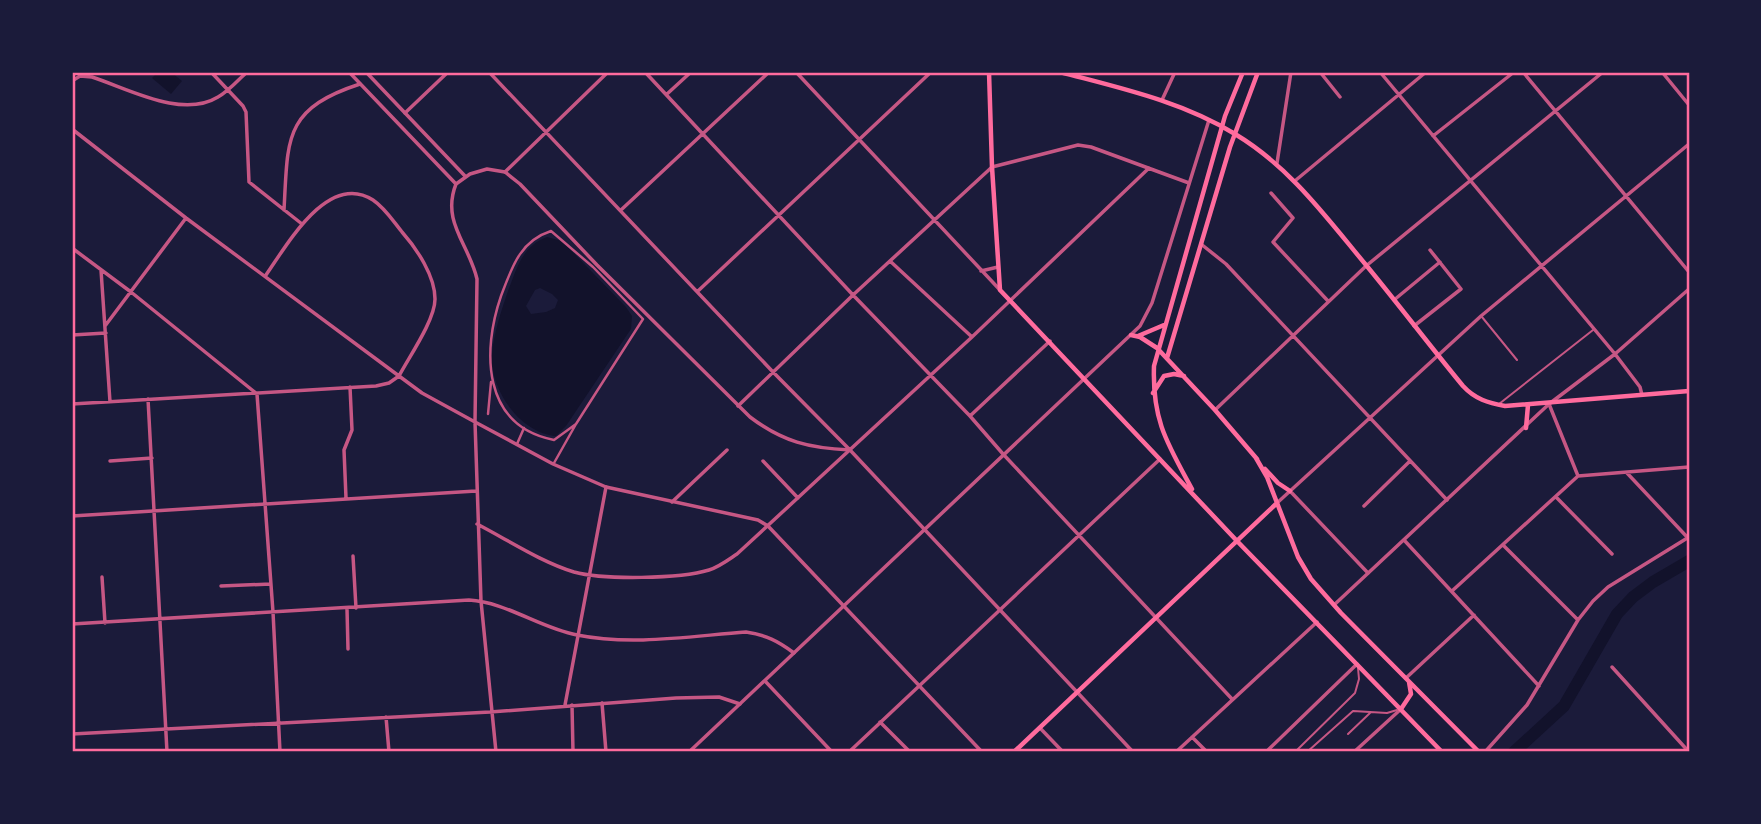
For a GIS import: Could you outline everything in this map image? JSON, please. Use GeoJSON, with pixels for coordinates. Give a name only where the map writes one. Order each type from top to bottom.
{"type":"FeatureCollection","features":[{"type":"Feature","properties":{"kind":"main road"},"geometry":{"type":"LineString","coordinates":[[989,72],[1000,290],[1237,541],[1442,752]]}},
{"type":"Feature","properties":{"kind":"main road"},"geometry":{"type":"LineString","coordinates":[[1060,72],[1076,74],[1162,100],[1235,133],[1277,163],[1296,180],[1471,395],[1498,405],[1528,405],[1689,391]]}},
{"type":"Feature","properties":{"kind":"main road"},"geometry":{"type":"LineString","coordinates":[[1196,497],[1158,422],[1153,395],[1154,366],[1222,126],[1243,72]]}},
{"type":"Feature","properties":{"kind":"main road"},"geometry":{"type":"LineString","coordinates":[[1167,358],[1235,133],[1258,72]]}},
{"type":"Feature","properties":{"kind":"main road"},"geometry":{"type":"LineString","coordinates":[[1137,337],[1164,325]]}},
{"type":"Feature","properties":{"kind":"main road"},"geometry":{"type":"LineString","coordinates":[[1131,335],[1157,348],[1278,483],[1290,491]]}},
{"type":"Feature","properties":{"kind":"main road"},"geometry":{"type":"LineString","coordinates":[[1153,395],[1164,376],[1184,376]]}},
{"type":"Feature","properties":{"kind":"main road"},"geometry":{"type":"LineString","coordinates":[[1526,428],[1528,405]]}},
{"type":"Feature","properties":{"kind":"main road"},"geometry":{"type":"LineString","coordinates":[[1256,458],[1267,477],[1292,545],[1304,569],[1334,605],[1479,752]]}},
{"type":"Feature","properties":{"kind":"main road"},"geometry":{"type":"LineString","coordinates":[[1014,752],[1277,503]]}},
{"type":"Feature","properties":{"kind":"main road"},"geometry":{"type":"LineString","coordinates":[[1401,709],[1411,694],[1407,680]]}},
{"type":"Feature","properties":{"kind":"street"},"geometry":{"type":"LineString","coordinates":[[211,72],[246,111],[249,182],[302,225]]}},
{"type":"Feature","properties":{"kind":"street"},"geometry":{"type":"LineString","coordinates":[[72,81],[80,76],[92,77],[183,106],[195,106],[219,97],[247,72]]}},
{"type":"Feature","properties":{"kind":"street"},"geometry":{"type":"LineString","coordinates":[[349,72],[456,184]]}},
{"type":"Feature","properties":{"kind":"street"},"geometry":{"type":"LineString","coordinates":[[366,72],[465,176]]}},
{"type":"Feature","properties":{"kind":"street"},"geometry":{"type":"LineString","coordinates":[[405,113],[448,72]]}},
{"type":"Feature","properties":{"kind":"street"},"geometry":{"type":"LineString","coordinates":[[489,72],[850,450],[1133,752]]}},
{"type":"Feature","properties":{"kind":"street"},"geometry":{"type":"LineString","coordinates":[[505,172],[608,72]]}},
{"type":"Feature","properties":{"kind":"street"},"geometry":{"type":"LineString","coordinates":[[645,72],[970,416],[1004,456],[1232,699]]}},
{"type":"Feature","properties":{"kind":"street"},"geometry":{"type":"LineString","coordinates":[[667,94],[691,72]]}},
{"type":"Feature","properties":{"kind":"street"},"geometry":{"type":"LineString","coordinates":[[621,210],[769,72]]}},
{"type":"Feature","properties":{"kind":"street"},"geometry":{"type":"LineString","coordinates":[[796,72],[1000,290]]}},
{"type":"Feature","properties":{"kind":"street"},"geometry":{"type":"LineString","coordinates":[[698,292],[931,72]]}},
{"type":"Feature","properties":{"kind":"street"},"geometry":{"type":"LineString","coordinates":[[1162,100],[1175,72]]}},
{"type":"Feature","properties":{"kind":"street"},"geometry":{"type":"LineString","coordinates":[[1277,163],[1292,72]]}},
{"type":"Feature","properties":{"kind":"street"},"geometry":{"type":"LineString","coordinates":[[1320,72],[1340,97]]}},
{"type":"Feature","properties":{"kind":"street"},"geometry":{"type":"LineString","coordinates":[[1380,72],[1615,354],[1640,387],[1642,396]]}},
{"type":"Feature","properties":{"kind":"street"},"geometry":{"type":"LineString","coordinates":[[1296,180],[1426,72]]}},
{"type":"Feature","properties":{"kind":"street"},"geometry":{"type":"LineString","coordinates":[[1433,136],[1514,72]]}},
{"type":"Feature","properties":{"kind":"street"},"geometry":{"type":"LineString","coordinates":[[1523,72],[1689,272]]}},
{"type":"Feature","properties":{"kind":"street"},"geometry":{"type":"LineString","coordinates":[[1215,410],[1366,266],[1603,72]]}},
{"type":"Feature","properties":{"kind":"street"},"geometry":{"type":"LineString","coordinates":[[1662,72],[1689,105]]}},
{"type":"Feature","properties":{"kind":"street"},"geometry":{"type":"LineString","coordinates":[[284,210],[287,154],[292,134],[319,101],[335,92],[360,84]]}},
{"type":"Feature","properties":{"kind":"street"},"geometry":{"type":"LineString","coordinates":[[689,752],[1004,456],[1146,318],[1209,120]]}},
{"type":"Feature","properties":{"kind":"street"},"geometry":{"type":"LineString","coordinates":[[72,129],[186,218],[422,393],[553,464],[606,487],[758,520],[768,526],[982,752]]}},
{"type":"Feature","properties":{"kind":"street"},"geometry":{"type":"LineString","coordinates":[[1277,503],[1481,316],[1689,144]]}},
{"type":"Feature","properties":{"kind":"street"},"geometry":{"type":"LineString","coordinates":[[738,406],[992,167],[1078,145],[1091,147],[1189,183]]}},
{"type":"Feature","properties":{"kind":"street"},"geometry":{"type":"LineString","coordinates":[[449,175],[455,173],[456,167]]}},
{"type":"Feature","properties":{"kind":"street"},"geometry":{"type":"LineString","coordinates":[[478,524],[553,564],[590,576],[639,578],[709,570],[737,554],[798,499],[1149,168]]}},
{"type":"Feature","properties":{"kind":"street"},"geometry":{"type":"LineString","coordinates":[[496,752],[481,601],[475,422],[477,279],[452,216],[451,204],[456,184],[465,176],[487,169],[505,172],[520,184],[738,406],[767,430],[785,439],[822,449],[850,450]]}},
{"type":"Feature","properties":{"kind":"street"},"geometry":{"type":"LineString","coordinates":[[1271,193],[1293,218],[1275,237],[1274,244],[1328,301]]}},
{"type":"Feature","properties":{"kind":"street"},"geometry":{"type":"LineString","coordinates":[[72,404],[257,394],[389,383],[399,376],[432,313],[435,301],[430,278],[418,253],[383,208],[362,195],[341,195],[333,198],[302,225],[265,276]]}},
{"type":"Feature","properties":{"kind":"street"},"geometry":{"type":"LineString","coordinates":[[105,326],[186,218]]}},
{"type":"Feature","properties":{"kind":"street"},"geometry":{"type":"LineString","coordinates":[[488,414],[493,322],[507,279],[526,244],[538,235],[551,231],[593,267],[643,319],[553,464]]}},
{"type":"Feature","properties":{"kind":"street"},"geometry":{"type":"LineString","coordinates":[[1201,244],[1226,264],[1447,500]]}},
{"type":"Feature","properties":{"kind":"street"},"geometry":{"type":"LineString","coordinates":[[72,248],[257,394],[280,752]]}},
{"type":"Feature","properties":{"kind":"street"},"geometry":{"type":"LineString","coordinates":[[1414,326],[1461,289],[1430,250]]}},
{"type":"Feature","properties":{"kind":"street"},"geometry":{"type":"LineString","coordinates":[[890,261],[972,337]]}},
{"type":"Feature","properties":{"kind":"street"},"geometry":{"type":"LineString","coordinates":[[1394,300],[1440,262]]}},
{"type":"Feature","properties":{"kind":"street"},"geometry":{"type":"LineString","coordinates":[[981,271],[998,267]]}},
{"type":"Feature","properties":{"kind":"street"},"geometry":{"type":"LineString","coordinates":[[101,270],[110,402]]}},
{"type":"Feature","properties":{"kind":"street"},"geometry":{"type":"LineString","coordinates":[[1334,605],[1549,404],[1615,354],[1689,289]]}},
{"type":"Feature","properties":{"kind":"street"},"geometry":{"type":"LineString","coordinates":[[72,335],[106,333]]}},
{"type":"Feature","properties":{"kind":"street"},"geometry":{"type":"LineString","coordinates":[[970,416],[1050,341]]}},
{"type":"Feature","properties":{"kind":"street"},"geometry":{"type":"LineString","coordinates":[[491,378],[508,414],[524,428],[554,440],[576,424]]}},
{"type":"Feature","properties":{"kind":"street"},"geometry":{"type":"LineString","coordinates":[[346,498],[344,450],[352,430],[350,387]]}},
{"type":"Feature","properties":{"kind":"street"},"geometry":{"type":"LineString","coordinates":[[148,399],[167,752]]}},
{"type":"Feature","properties":{"kind":"street"},"geometry":{"type":"LineString","coordinates":[[1549,404],[1578,476]]}},
{"type":"Feature","properties":{"kind":"street"},"geometry":{"type":"LineString","coordinates":[[516,444],[524,428]]}},
{"type":"Feature","properties":{"kind":"street"},"geometry":{"type":"LineString","coordinates":[[673,502],[727,450]]}},
{"type":"Feature","properties":{"kind":"street"},"geometry":{"type":"LineString","coordinates":[[110,461],[152,458]]}},
{"type":"Feature","properties":{"kind":"street"},"geometry":{"type":"LineString","coordinates":[[849,752],[1160,459]]}},
{"type":"Feature","properties":{"kind":"street"},"geometry":{"type":"LineString","coordinates":[[763,461],[798,499]]}},
{"type":"Feature","properties":{"kind":"street"},"geometry":{"type":"LineString","coordinates":[[1364,506],[1410,461]]}},
{"type":"Feature","properties":{"kind":"street"},"geometry":{"type":"LineString","coordinates":[[1452,591],[1578,476],[1689,467]]}},
{"type":"Feature","properties":{"kind":"street"},"geometry":{"type":"LineString","coordinates":[[1485,752],[1511,725],[1539,686],[1578,620],[1608,587],[1689,537],[1626,472]]}},
{"type":"Feature","properties":{"kind":"street"},"geometry":{"type":"LineString","coordinates":[[565,705],[606,487]]}},
{"type":"Feature","properties":{"kind":"street"},"geometry":{"type":"LineString","coordinates":[[72,516],[477,491]]}},
{"type":"Feature","properties":{"kind":"street"},"geometry":{"type":"LineString","coordinates":[[1290,491],[1368,573]]}},
{"type":"Feature","properties":{"kind":"street"},"geometry":{"type":"LineString","coordinates":[[1556,497],[1612,554]]}},
{"type":"Feature","properties":{"kind":"street"},"geometry":{"type":"LineString","coordinates":[[1404,540],[1539,686]]}},
{"type":"Feature","properties":{"kind":"street"},"geometry":{"type":"LineString","coordinates":[[1504,546],[1578,620]]}},
{"type":"Feature","properties":{"kind":"street"},"geometry":{"type":"LineString","coordinates":[[353,556],[356,608]]}},
{"type":"Feature","properties":{"kind":"street"},"geometry":{"type":"LineString","coordinates":[[102,577],[105,622]]}},
{"type":"Feature","properties":{"kind":"street"},"geometry":{"type":"LineString","coordinates":[[221,586],[271,584]]}},
{"type":"Feature","properties":{"kind":"street"},"geometry":{"type":"LineString","coordinates":[[72,624],[481,601],[578,635],[626,639],[746,632],[763,634],[794,653]]}},
{"type":"Feature","properties":{"kind":"street"},"geometry":{"type":"LineString","coordinates":[[347,609],[348,649]]}},
{"type":"Feature","properties":{"kind":"street"},"geometry":{"type":"LineString","coordinates":[[1407,680],[1474,615]]}},
{"type":"Feature","properties":{"kind":"street"},"geometry":{"type":"LineString","coordinates":[[1176,752],[1317,622]]}},
{"type":"Feature","properties":{"kind":"street"},"geometry":{"type":"LineString","coordinates":[[1266,752],[1357,664]]}},
{"type":"Feature","properties":{"kind":"street"},"geometry":{"type":"LineString","coordinates":[[1612,667],[1689,752]]}},
{"type":"Feature","properties":{"kind":"street"},"geometry":{"type":"LineString","coordinates":[[765,681],[832,752]]}},
{"type":"Feature","properties":{"kind":"street"},"geometry":{"type":"LineString","coordinates":[[72,734],[719,697],[740,704]]}},
{"type":"Feature","properties":{"kind":"street"},"geometry":{"type":"LineString","coordinates":[[602,703],[607,752]]}},
{"type":"Feature","properties":{"kind":"street"},"geometry":{"type":"LineString","coordinates":[[572,705],[573,752]]}},
{"type":"Feature","properties":{"kind":"street"},"geometry":{"type":"LineString","coordinates":[[1354,752],[1401,709]]}},
{"type":"Feature","properties":{"kind":"street"},"geometry":{"type":"LineString","coordinates":[[386,717],[389,752]]}},
{"type":"Feature","properties":{"kind":"street"},"geometry":{"type":"LineString","coordinates":[[880,722],[910,752]]}},
{"type":"Feature","properties":{"kind":"street"},"geometry":{"type":"LineString","coordinates":[[1040,728],[1063,752]]}},
{"type":"Feature","properties":{"kind":"street"},"geometry":{"type":"LineString","coordinates":[[1192,737],[1207,752]]}},
{"type":"Feature","properties":{"kind":"lane"},"geometry":{"type":"LineString","coordinates":[[1481,316],[1517,360]]}},
{"type":"Feature","properties":{"kind":"lane"},"geometry":{"type":"LineString","coordinates":[[1498,405],[1593,329]]}},
{"type":"Feature","properties":{"kind":"lane"},"geometry":{"type":"LineString","coordinates":[[1294,752],[1351,699],[1358,687],[1357,664]]}},
{"type":"Feature","properties":{"kind":"lane"},"geometry":{"type":"LineString","coordinates":[[1307,752],[1353,711],[1359,709],[1371,713],[1387,713],[1401,709]]}},
{"type":"Feature","properties":{"kind":"lane"},"geometry":{"type":"LineString","coordinates":[[1348,734],[1371,713]]}},
{"type":"Feature","properties":{"kind":"shaded area"},"geometry":{"type":"Polygon","coordinates":[[[158,72],[171,72],[182,81],[171,94],[152,78],[158,72]]]}},
{"type":"Feature","properties":{"kind":"shaded area"},"geometry":{"type":"Polygon","coordinates":[[[547,237],[562,241],[632,316],[631,329],[566,426],[556,436],[530,427],[519,418],[501,395],[492,367],[494,338],[514,274],[526,252],[547,237]],[[540,288],[535,290],[526,306],[531,314],[555,308],[558,300],[540,288]]]}},
{"type":"Feature","properties":{"kind":"waterway"},"geometry":{"type":"LineString","coordinates":[[1514,752],[1564,706],[1617,614],[1653,582],[1689,561]]}}]}
